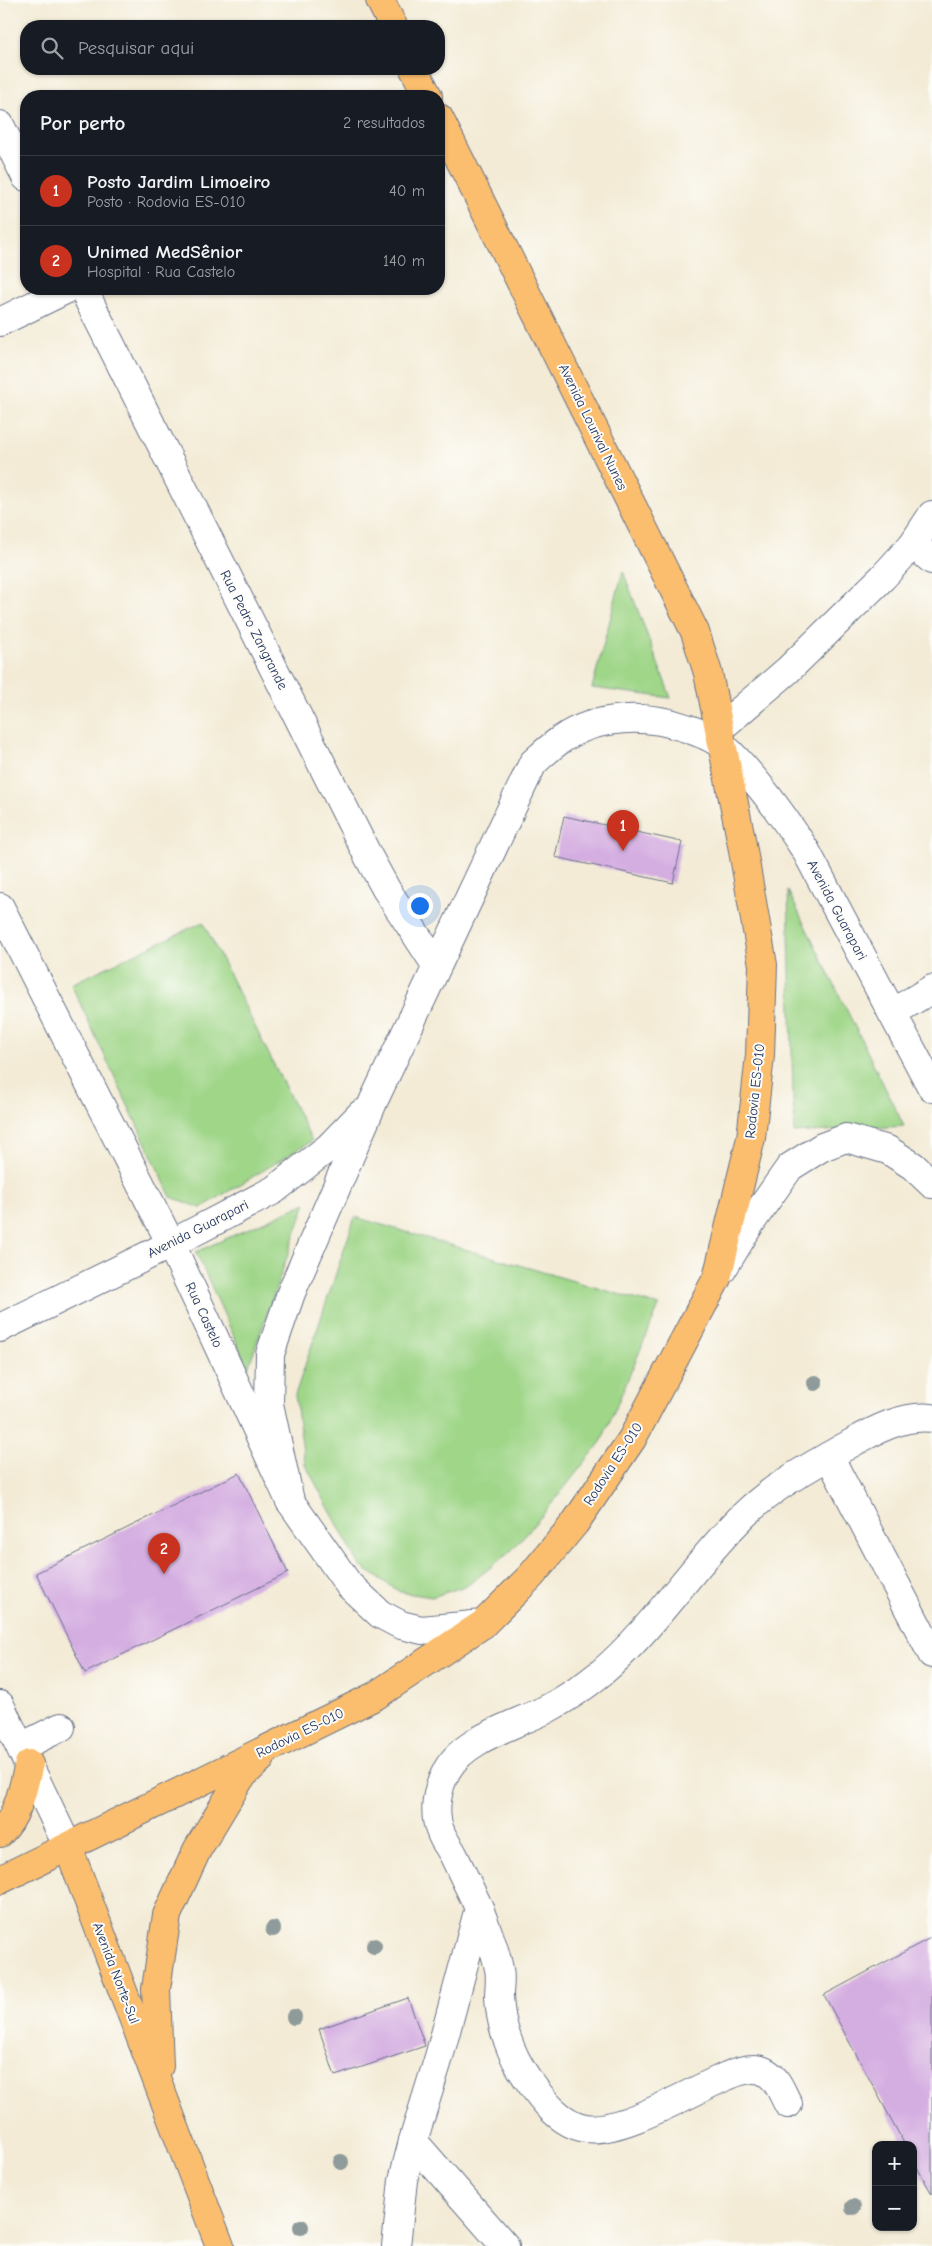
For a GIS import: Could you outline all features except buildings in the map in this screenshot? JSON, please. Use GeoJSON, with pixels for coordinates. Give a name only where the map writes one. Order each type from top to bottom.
{"type":"FeatureCollection","features":[{"type":"Feature","properties":{"kind":"main road"},"geometry":{"type":"LineString","coordinates":[[380,0],[390,20]]}},
{"type":"Feature","properties":{"kind":"main road","name":"Avenida Lourival Nunes"},"geometry":{"type":"LineString","coordinates":[[417,75],[424,90]]}},
{"type":"Feature","properties":{"kind":"main road","name":"Avenida Lourival Nunes"},"geometry":{"type":"LineString","coordinates":[[445,133],[695,632],[708,673],[721,737]]}},
{"type":"Feature","properties":{"kind":"main road","name":"Rodovia ES-010"},"geometry":{"type":"LineString","coordinates":[[0,1880],[375,1696],[483,1624],[531,1576],[575,1523],[627,1447],[717,1278],[751,1138],[760,1055],[763,965],[721,737]]}},
{"type":"Feature","properties":{"kind":"main road"},"geometry":{"type":"LineString","coordinates":[[160,2088],[156,1989],[166,1914],[198,1850],[241,1777],[275,1745]]}},
{"type":"Feature","properties":{"kind":"main road"},"geometry":{"type":"LineString","coordinates":[[0,1833],[12,1817],[20,1798],[24,1755]]}},
{"type":"Feature","properties":{"kind":"main road","name":"Avenida Norte-Sul"},"geometry":{"type":"LineString","coordinates":[[68,1847],[220,2246]]}},
{"type":"Feature","properties":{"kind":"street"},"geometry":{"type":"LineString","coordinates":[[0,125],[20,165]]}},
{"type":"Feature","properties":{"kind":"street"},"geometry":{"type":"LineString","coordinates":[[0,322],[55,295]]}},
{"type":"Feature","properties":{"kind":"street","name":"Rua Pedro Zangrande"},"geometry":{"type":"LineString","coordinates":[[86,295],[377,872],[436,965]]}},
{"type":"Feature","properties":{"kind":"street"},"geometry":{"type":"LineString","coordinates":[[721,737],[883,577],[923,552],[932,515]]}},
{"type":"Feature","properties":{"kind":"street","name":"Avenida Guarapari"},"geometry":{"type":"LineString","coordinates":[[290,1501],[269,1404],[270,1354],[291,1293],[374,1100],[436,965],[533,763],[562,739],[584,728],[614,719],[643,719],[675,724],[721,737],[784,818],[806,851],[932,1088]]}},
{"type":"Feature","properties":{"kind":"street","name":"Rua Castelo"},"geometry":{"type":"LineString","coordinates":[[0,907],[171,1244],[290,1501],[350,1585],[380,1614],[401,1626],[422,1630],[483,1624]]}},
{"type":"Feature","properties":{"kind":"street"},"geometry":{"type":"LineString","coordinates":[[892,1014],[932,989]]}},
{"type":"Feature","properties":{"kind":"street","name":"Avenida Guarapari"},"geometry":{"type":"LineString","coordinates":[[0,1328],[171,1244],[274,1190],[329,1147],[374,1100]]}},
{"type":"Feature","properties":{"kind":"street"},"geometry":{"type":"LineString","coordinates":[[717,1278],[750,1224],[790,1167],[822,1147],[846,1138],[888,1150],[912,1166],[932,1184]]}},
{"type":"Feature","properties":{"kind":"street"},"geometry":{"type":"LineString","coordinates":[[788,2104],[776,2080],[766,2072],[744,2070],[709,2083],[630,2120],[608,2126],[586,2128],[569,2122],[553,2111],[525,2076],[502,2023],[499,1997],[500,1971],[479,1908],[440,1832],[436,1816],[437,1801],[447,1770],[458,1756],[469,1747],[546,1709],[573,1693],[600,1673],[661,1612],[724,1536],[771,1493],[829,1456],[888,1426],[913,1418],[932,1418]]}},
{"type":"Feature","properties":{"kind":"street"},"geometry":{"type":"LineString","coordinates":[[829,1456],[932,1654]]}},
{"type":"Feature","properties":{"kind":"street","name":"Avenida Norte-Sul"},"geometry":{"type":"LineString","coordinates":[[0,1705],[68,1847]]}},
{"type":"Feature","properties":{"kind":"street"},"geometry":{"type":"LineString","coordinates":[[24,1755],[61,1727]]}},
{"type":"Feature","properties":{"kind":"street"},"geometry":{"type":"LineString","coordinates":[[396,2246],[403,2180],[439,2057],[479,1908]]}},
{"type":"Feature","properties":{"kind":"street"},"geometry":{"type":"LineString","coordinates":[[413,2141],[505,2246]]}},
{"type":"Feature","properties":{"kind":"green space"},"geometry":{"type":"Polygon","coordinates":[[[623,571],[671,698],[592,688],[623,571]]]}},
{"type":"Feature","properties":{"kind":"green space"},"geometry":{"type":"Polygon","coordinates":[[[788,891],[904,1126],[794,1133],[788,891]]]}},
{"type":"Feature","properties":{"kind":"green space"},"geometry":{"type":"Polygon","coordinates":[[[203,922],[312,1141],[201,1208],[171,1197],[71,984],[203,922]]]}},
{"type":"Feature","properties":{"kind":"green space"},"geometry":{"type":"Polygon","coordinates":[[[306,1203],[248,1368],[196,1252],[306,1203]]]}},
{"type":"Feature","properties":{"kind":"green space"},"geometry":{"type":"Polygon","coordinates":[[[355,1217],[659,1306],[601,1442],[510,1552],[468,1585],[432,1597],[400,1592],[360,1566],[305,1464],[295,1395],[355,1217]]]}},
{"type":"Feature","properties":{"kind":"place","name":"Posto Jardim Limoeiro"},"geometry":{"type":"Point","coordinates":[623,851]}},
{"type":"Feature","properties":{"kind":"place","name":"Unimed MedSênior"},"geometry":{"type":"Point","coordinates":[164,1574]}}]}
